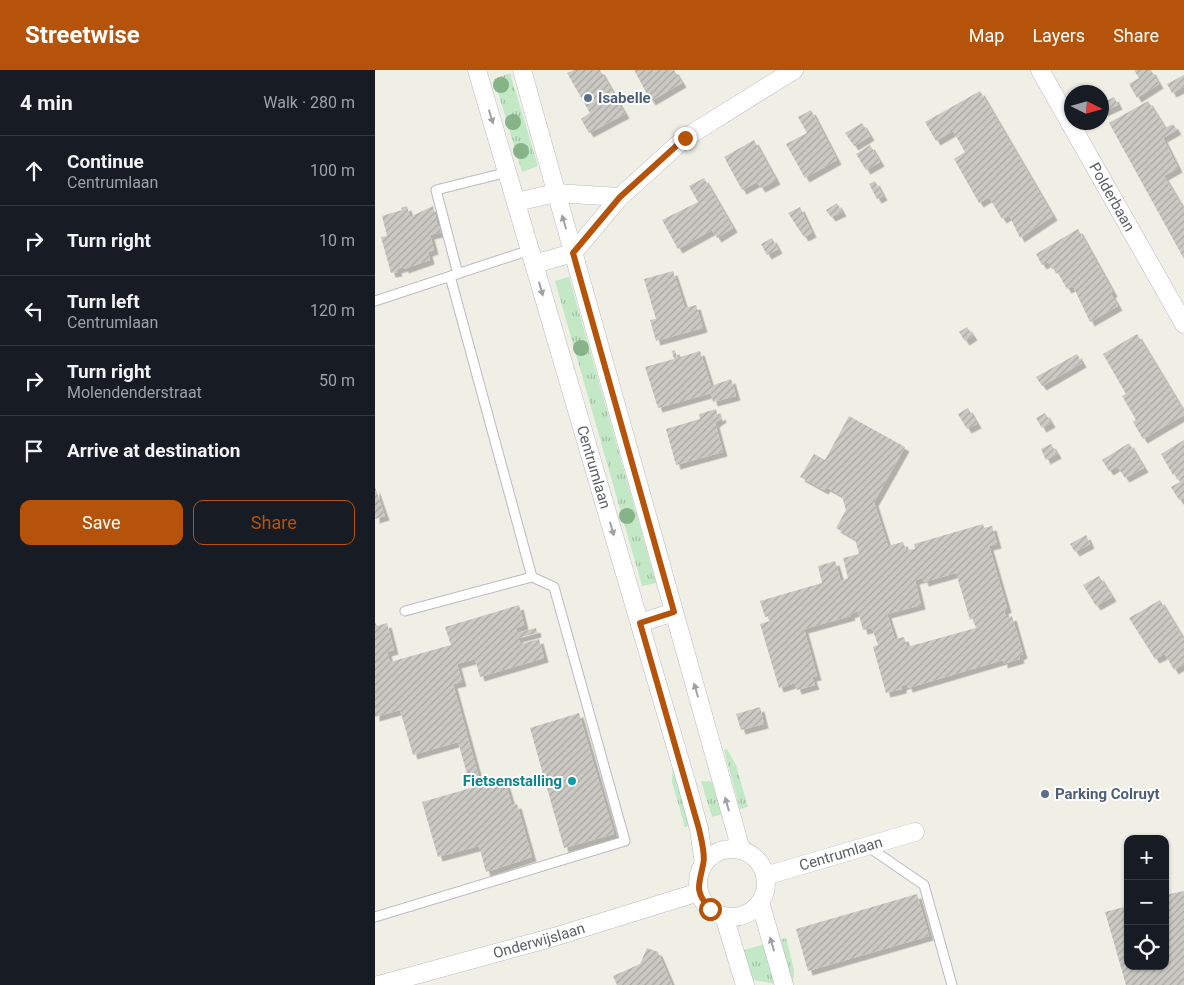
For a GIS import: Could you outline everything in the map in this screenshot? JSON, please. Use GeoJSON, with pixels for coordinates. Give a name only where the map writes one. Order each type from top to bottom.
{"type":"FeatureCollection","features":[{"type":"Feature","properties":{"kind":"street","name":"Centrumlaan"},"geometry":{"type":"LineString","coordinates":[[477,70],[699,829],[704,864],[698,879],[699,892]]}},
{"type":"Feature","properties":{"kind":"street"},"geometry":{"type":"LineString","coordinates":[[522,70],[741,850]]}},
{"type":"Feature","properties":{"kind":"street"},"geometry":{"type":"LineString","coordinates":[[532,257],[573,253],[620,197],[685,138],[794,70]]}},
{"type":"Feature","properties":{"kind":"street","name":"Polderbaan"},"geometry":{"type":"LineString","coordinates":[[1041,70],[1184,324]]}},
{"type":"Feature","properties":{"kind":"street"},"geometry":{"type":"LineString","coordinates":[[517,202],[555,193],[620,197]]}},
{"type":"Feature","properties":{"kind":"street"},"geometry":{"type":"LineString","coordinates":[[640,623],[674,612]]}},
{"type":"Feature","properties":{"kind":"street","name":"Centrumlaan"},"geometry":{"type":"LineString","coordinates":[[765,876],[915,832]]}},
{"type":"Feature","properties":{"kind":"street"},"geometry":{"type":"LineString","coordinates":[[699,892],[710,909],[724,916],[744,915],[760,902],[765,887],[765,876],[760,864],[752,856],[741,850],[718,852],[704,864]]}},
{"type":"Feature","properties":{"kind":"street","name":"Onderwijslaan"},"geometry":{"type":"LineString","coordinates":[[379,985],[554,937],[699,892]]}},
{"type":"Feature","properties":{"kind":"street"},"geometry":{"type":"LineString","coordinates":[[760,902],[784,985]]}},
{"type":"Feature","properties":{"kind":"street"},"geometry":{"type":"LineString","coordinates":[[724,916],[745,985]]}},
{"type":"Feature","properties":{"kind":"lane"},"geometry":{"type":"LineString","coordinates":[[508,172],[436,190],[454,275],[532,577]]}},
{"type":"Feature","properties":{"kind":"lane"},"geometry":{"type":"LineString","coordinates":[[375,300],[454,275],[532,257]]}},
{"type":"Feature","properties":{"kind":"lane"},"geometry":{"type":"LineString","coordinates":[[375,916],[625,841],[554,588],[532,577],[405,611]]}},
{"type":"Feature","properties":{"kind":"lane"},"geometry":{"type":"LineString","coordinates":[[866,846],[924,885],[952,985]]}},
{"type":"Feature","properties":{"kind":"green space"},"geometry":{"type":"Polygon","coordinates":[[[510,73],[538,166],[522,172],[494,79],[510,73]]]}},
{"type":"Feature","properties":{"kind":"green space"},"geometry":{"type":"Polygon","coordinates":[[[569,277],[656,583],[642,586],[555,281],[569,277]]]}},
{"type":"Feature","properties":{"kind":"green space"},"geometry":{"type":"Polygon","coordinates":[[[727,749],[736,765],[748,807],[740,809],[724,750],[727,749]]]}},
{"type":"Feature","properties":{"kind":"green space"},"geometry":{"type":"Polygon","coordinates":[[[673,759],[694,823],[685,827],[672,782],[673,759]]]}},
{"type":"Feature","properties":{"kind":"green space"},"geometry":{"type":"Polygon","coordinates":[[[701,781],[719,782],[727,813],[712,817],[701,781]]]}},
{"type":"Feature","properties":{"kind":"green space"},"geometry":{"type":"Polygon","coordinates":[[[786,938],[794,970],[793,985],[791,985],[777,941],[786,938]]]}},
{"type":"Feature","properties":{"kind":"green space"},"geometry":{"type":"Polygon","coordinates":[[[765,944],[777,984],[753,980],[744,950],[765,944]]]}},
{"type":"Feature","properties":{"kind":"building"},"geometry":{"type":"Polygon","coordinates":[[[574,70],[600,70],[625,114],[589,133],[581,119],[590,113],[567,73],[574,70]]]}},
{"type":"Feature","properties":{"kind":"building"},"geometry":{"type":"Polygon","coordinates":[[[634,70],[674,70],[682,83],[651,101],[634,70]]]}},
{"type":"Feature","properties":{"kind":"building"},"geometry":{"type":"Polygon","coordinates":[[[1134,70],[1151,70],[1159,84],[1137,98],[1129,84],[1139,78],[1134,70]]]}},
{"type":"Feature","properties":{"kind":"building"},"geometry":{"type":"Polygon","coordinates":[[[1184,75],[1184,87],[1172,93],[1167,84],[1184,75]]]}},
{"type":"Feature","properties":{"kind":"building"},"geometry":{"type":"Polygon","coordinates":[[[980,91],[1053,216],[1020,238],[1009,215],[1002,219],[989,197],[979,203],[954,159],[965,152],[953,131],[936,141],[925,122],[980,91]]]}},
{"type":"Feature","properties":{"kind":"building"},"geometry":{"type":"Polygon","coordinates":[[[1114,97],[1118,105],[1109,109],[1109,100],[1114,97]]]}},
{"type":"Feature","properties":{"kind":"building"},"geometry":{"type":"Polygon","coordinates":[[[1148,101],[1165,128],[1173,124],[1177,130],[1163,138],[1178,168],[1164,176],[1184,210],[1184,259],[1109,123],[1148,101]]]}},
{"type":"Feature","properties":{"kind":"building"},"geometry":{"type":"Polygon","coordinates":[[[811,110],[837,160],[805,178],[786,144],[807,133],[798,117],[811,110]]]}},
{"type":"Feature","properties":{"kind":"building"},"geometry":{"type":"Polygon","coordinates":[[[862,123],[870,136],[854,146],[845,133],[862,123]]]}},
{"type":"Feature","properties":{"kind":"building"},"geometry":{"type":"Polygon","coordinates":[[[754,140],[776,180],[761,188],[757,182],[742,190],[724,157],[754,140]]]}},
{"type":"Feature","properties":{"kind":"building"},"geometry":{"type":"Polygon","coordinates":[[[870,145],[880,162],[866,170],[856,154],[870,145]]]}},
{"type":"Feature","properties":{"kind":"building"},"geometry":{"type":"Polygon","coordinates":[[[704,178],[733,228],[717,238],[712,230],[678,249],[662,220],[698,202],[689,186],[704,178]]]}},
{"type":"Feature","properties":{"kind":"building"},"geometry":{"type":"Polygon","coordinates":[[[875,181],[883,196],[877,199],[869,184],[875,181]]]}},
{"type":"Feature","properties":{"kind":"building"},"geometry":{"type":"Polygon","coordinates":[[[837,203],[842,212],[831,217],[826,210],[837,203]]]}},
{"type":"Feature","properties":{"kind":"building"},"geometry":{"type":"Polygon","coordinates":[[[407,206],[410,217],[433,206],[438,227],[441,226],[443,232],[430,235],[434,250],[428,252],[430,260],[404,269],[404,267],[397,269],[398,272],[391,273],[381,237],[387,236],[382,216],[402,210],[401,208],[407,206]]]}},
{"type":"Feature","properties":{"kind":"building"},"geometry":{"type":"Polygon","coordinates":[[[800,207],[812,233],[804,237],[788,213],[800,207]]]}},
{"type":"Feature","properties":{"kind":"building"},"geometry":{"type":"Polygon","coordinates":[[[1078,229],[1113,292],[1111,294],[1118,306],[1090,322],[1073,286],[1067,289],[1055,268],[1052,269],[1048,262],[1042,265],[1036,254],[1078,229]]]}},
{"type":"Feature","properties":{"kind":"building"},"geometry":{"type":"Polygon","coordinates":[[[772,238],[778,249],[767,255],[761,244],[772,238]]]}},
{"type":"Feature","properties":{"kind":"building"},"geometry":{"type":"Polygon","coordinates":[[[673,271],[685,308],[696,305],[703,328],[656,341],[650,320],[656,319],[644,279],[673,271]]]}},
{"type":"Feature","properties":{"kind":"building"},"geometry":{"type":"Polygon","coordinates":[[[967,327],[973,336],[965,341],[959,332],[967,327]]]}},
{"type":"Feature","properties":{"kind":"building"},"geometry":{"type":"Polygon","coordinates":[[[1137,334],[1184,412],[1184,415],[1143,439],[1133,422],[1136,420],[1122,396],[1126,394],[1103,354],[1137,334]]]}},
{"type":"Feature","properties":{"kind":"building"},"geometry":{"type":"Polygon","coordinates":[[[675,350],[677,358],[700,351],[711,386],[731,379],[736,396],[713,402],[711,393],[658,408],[645,367],[674,359],[672,351],[675,350]]]}},
{"type":"Feature","properties":{"kind":"building"},"geometry":{"type":"Polygon","coordinates":[[[1077,354],[1082,363],[1042,386],[1036,377],[1077,354]]]}},
{"type":"Feature","properties":{"kind":"building"},"geometry":{"type":"Polygon","coordinates":[[[968,408],[977,424],[967,429],[958,414],[968,408]]]}},
{"type":"Feature","properties":{"kind":"building"},"geometry":{"type":"Polygon","coordinates":[[[716,409],[718,417],[721,415],[722,418],[715,423],[723,452],[676,465],[666,429],[700,419],[699,414],[716,409]]]}},
{"type":"Feature","properties":{"kind":"building"},"geometry":{"type":"Polygon","coordinates":[[[1045,413],[1051,423],[1042,428],[1036,418],[1045,413]]]}},
{"type":"Feature","properties":{"kind":"building"},"geometry":{"type":"Polygon","coordinates":[[[849,416],[905,447],[874,502],[888,546],[903,542],[906,550],[915,549],[914,544],[983,524],[984,528],[992,526],[997,544],[989,546],[1007,608],[1004,610],[1006,618],[1012,616],[1023,654],[1019,656],[1020,659],[1003,664],[1003,660],[908,688],[907,684],[902,686],[902,689],[886,693],[873,647],[878,645],[872,628],[863,630],[858,611],[850,614],[851,616],[804,629],[817,676],[812,677],[815,685],[797,690],[795,683],[779,688],[760,624],[770,621],[769,616],[765,617],[760,601],[822,583],[818,566],[835,561],[841,581],[848,578],[843,558],[859,554],[855,539],[836,528],[846,510],[842,496],[826,487],[824,490],[800,477],[814,454],[825,460],[849,416]],[[956,573],[924,582],[923,578],[915,580],[921,605],[887,614],[895,639],[904,637],[907,647],[976,628],[973,618],[970,620],[956,573]]]}},
{"type":"Feature","properties":{"kind":"building"},"geometry":{"type":"Polygon","coordinates":[[[1184,440],[1184,498],[1179,500],[1171,487],[1180,482],[1175,474],[1173,475],[1161,454],[1184,440]]]}},
{"type":"Feature","properties":{"kind":"building"},"geometry":{"type":"Polygon","coordinates":[[[1129,443],[1144,468],[1125,478],[1117,466],[1109,471],[1102,460],[1129,443]]]}},
{"type":"Feature","properties":{"kind":"building"},"geometry":{"type":"Polygon","coordinates":[[[1051,444],[1057,454],[1046,460],[1041,449],[1051,444]]]}},
{"type":"Feature","properties":{"kind":"building"},"geometry":{"type":"Polygon","coordinates":[[[375,487],[385,516],[375,519],[375,487]]]}},
{"type":"Feature","properties":{"kind":"building"},"geometry":{"type":"Polygon","coordinates":[[[1086,535],[1090,544],[1075,552],[1070,544],[1086,535]]]}},
{"type":"Feature","properties":{"kind":"building"},"geometry":{"type":"Polygon","coordinates":[[[1099,576],[1112,597],[1096,606],[1083,585],[1099,576]]]}},
{"type":"Feature","properties":{"kind":"building"},"geometry":{"type":"Polygon","coordinates":[[[1160,600],[1184,640],[1184,664],[1174,670],[1165,654],[1155,659],[1129,618],[1160,600]]]}},
{"type":"Feature","properties":{"kind":"building"},"geometry":{"type":"Polygon","coordinates":[[[519,605],[524,625],[516,628],[517,633],[536,628],[537,633],[518,638],[521,644],[539,639],[544,658],[480,677],[475,659],[457,664],[462,682],[453,684],[481,785],[504,778],[512,805],[517,804],[532,857],[486,872],[479,846],[438,857],[422,802],[471,788],[458,742],[413,755],[400,710],[375,717],[375,622],[377,626],[387,623],[394,650],[387,652],[390,662],[451,645],[445,627],[519,605]]]}},
{"type":"Feature","properties":{"kind":"building"},"geometry":{"type":"Polygon","coordinates":[[[760,707],[764,724],[741,730],[736,714],[760,707]]]}},
{"type":"Feature","properties":{"kind":"building","name":"Fietsenstalling"},"geometry":{"type":"Polygon","coordinates":[[[579,713],[614,834],[564,848],[530,728],[579,713]]]}},
{"type":"Feature","properties":{"kind":"building"},"geometry":{"type":"Polygon","coordinates":[[[1184,891],[1184,985],[1126,985],[1105,912],[1124,907],[1124,970],[1169,970],[1169,894],[1184,891]]]}},
{"type":"Feature","properties":{"kind":"building"},"geometry":{"type":"Polygon","coordinates":[[[917,894],[929,936],[808,971],[796,929],[917,894]]]}},
{"type":"Feature","properties":{"kind":"building"},"geometry":{"type":"Polygon","coordinates":[[[647,948],[658,952],[672,985],[617,985],[613,976],[640,964],[647,948]]]}},
{"type":"Feature","properties":{"kind":"place","name":"Isabelle"},"geometry":{"type":"Point","coordinates":[588,98]}},
{"type":"Feature","properties":{"kind":"place","name":"Fietsenstalling"},"geometry":{"type":"Point","coordinates":[572,781]}},
{"type":"Feature","properties":{"kind":"place","name":"Parking Colruyt"},"geometry":{"type":"Point","coordinates":[1045,794]}},
{"type":"Feature","properties":{"kind":"route"},"geometry":{"type":"LineString","coordinates":[[685,138],[620,197],[573,253],[674,612],[640,623],[699,829],[704,864],[698,879],[698,886],[704,902],[710,909]]}}]}
